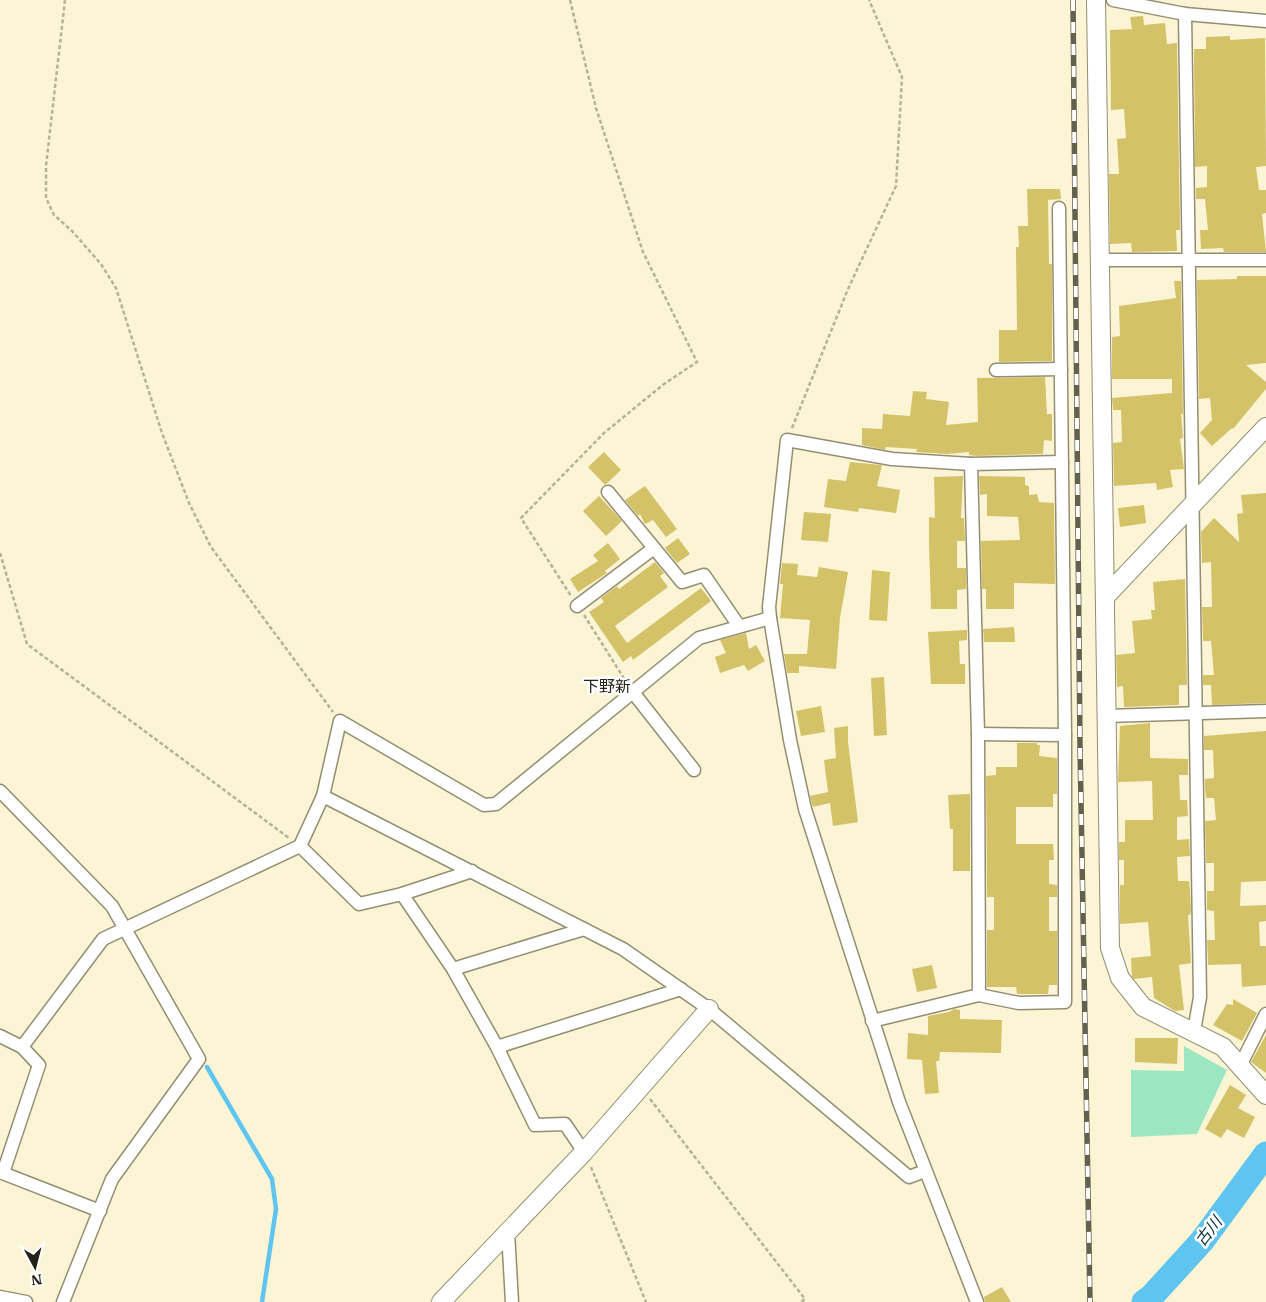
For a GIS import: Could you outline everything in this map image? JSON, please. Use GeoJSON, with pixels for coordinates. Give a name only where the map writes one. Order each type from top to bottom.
{"type":"FeatureCollection","features":[{"type":"Feature","properties":{"kind":"street"},"geometry":{"type":"LineString","coordinates":[[1096,0],[1110,948],[1120,978],[1143,1007],[1223,1047],[1266,1095]]}},
{"type":"Feature","properties":{"kind":"street"},"geometry":{"type":"LineString","coordinates":[[1112,0],[1185,14],[1266,21]]}},
{"type":"Feature","properties":{"kind":"street"},"geometry":{"type":"LineString","coordinates":[[1185,14],[1200,997],[1194,1031]]}},
{"type":"Feature","properties":{"kind":"street"},"geometry":{"type":"LineString","coordinates":[[872,1021],[979,994],[1019,1003],[1065,1002],[1066,735],[1059,208]]}},
{"type":"Feature","properties":{"kind":"street"},"geometry":{"type":"LineString","coordinates":[[1100,260],[1266,260]]}},
{"type":"Feature","properties":{"kind":"street"},"geometry":{"type":"LineString","coordinates":[[996,370],[1061,369]]}},
{"type":"Feature","properties":{"kind":"street"},"geometry":{"type":"LineString","coordinates":[[1105,597],[1266,428]]}},
{"type":"Feature","properties":{"kind":"street"},"geometry":{"type":"LineString","coordinates":[[978,1302],[899,1102],[804,809],[790,740],[770,618],[777,520],[787,440],[892,459],[971,464],[1062,462]]}},
{"type":"Feature","properties":{"kind":"street"},"geometry":{"type":"LineString","coordinates":[[971,464],[978,734],[979,994]]}},
{"type":"Feature","properties":{"kind":"street"},"geometry":{"type":"LineString","coordinates":[[608,492],[682,582],[704,575],[739,626]]}},
{"type":"Feature","properties":{"kind":"street"},"geometry":{"type":"LineString","coordinates":[[578,606],[654,548]]}},
{"type":"Feature","properties":{"kind":"street"},"geometry":{"type":"LineString","coordinates":[[22,1047],[103,939],[300,846],[323,796],[340,721],[484,805],[496,804],[699,638],[770,618]]}},
{"type":"Feature","properties":{"kind":"street"},"geometry":{"type":"LineString","coordinates":[[632,691],[694,770]]}},
{"type":"Feature","properties":{"kind":"street"},"geometry":{"type":"LineString","coordinates":[[1106,716],[1266,711]]}},
{"type":"Feature","properties":{"kind":"street"},"geometry":{"type":"LineString","coordinates":[[978,734],[1066,735]]}},
{"type":"Feature","properties":{"kind":"street"},"geometry":{"type":"LineString","coordinates":[[0,791],[112,906],[199,1058],[112,1179],[63,1302]]}},
{"type":"Feature","properties":{"kind":"street"},"geometry":{"type":"LineString","coordinates":[[323,796],[623,949],[709,1009],[909,1177],[926,1171]]}},
{"type":"Feature","properties":{"kind":"street"},"geometry":{"type":"LineString","coordinates":[[300,846],[359,904],[402,894],[472,871]]}},
{"type":"Feature","properties":{"kind":"street"},"geometry":{"type":"LineString","coordinates":[[402,894],[453,969],[497,1047],[535,1125],[565,1124],[584,1152]]}},
{"type":"Feature","properties":{"kind":"street"},"geometry":{"type":"LineString","coordinates":[[453,969],[584,929]]}},
{"type":"Feature","properties":{"kind":"street"},"geometry":{"type":"LineString","coordinates":[[497,1047],[681,989]]}},
{"type":"Feature","properties":{"kind":"street"},"geometry":{"type":"LineString","coordinates":[[441,1302],[584,1152],[709,1009]]}},
{"type":"Feature","properties":{"kind":"street"},"geometry":{"type":"LineString","coordinates":[[1240,1066],[1266,1014]]}},
{"type":"Feature","properties":{"kind":"street"},"geometry":{"type":"LineString","coordinates":[[0,1036],[22,1047],[40,1065],[1,1173],[100,1211]]}},
{"type":"Feature","properties":{"kind":"street"},"geometry":{"type":"LineString","coordinates":[[508,1232],[512,1302]]}},
{"type":"Feature","properties":{"kind":"street"},"geometry":{"type":"LineString","coordinates":[[0,1297],[26,1302]]}},
{"type":"Feature","properties":{"kind":"path"},"geometry":{"type":"LineString","coordinates":[[65,0],[46,166],[46,198],[54,215],[72,231],[101,264],[116,288],[162,433],[189,503],[211,547],[340,721]]}},
{"type":"Feature","properties":{"kind":"path"},"geometry":{"type":"LineString","coordinates":[[570,0],[596,108],[643,252],[697,362],[664,384],[604,433],[521,518],[632,691]]}},
{"type":"Feature","properties":{"kind":"path"},"geometry":{"type":"LineString","coordinates":[[787,440],[848,289],[896,186],[902,77],[869,0]]}},
{"type":"Feature","properties":{"kind":"path"},"geometry":{"type":"LineString","coordinates":[[0,552],[27,644],[300,846]]}},
{"type":"Feature","properties":{"kind":"path"},"geometry":{"type":"LineString","coordinates":[[641,1088],[805,1299],[801,1302]]}},
{"type":"Feature","properties":{"kind":"path"},"geometry":{"type":"LineString","coordinates":[[584,1152],[646,1302]]}},
{"type":"Feature","properties":{"kind":"green space"},"geometry":{"type":"Polygon","coordinates":[[[1184,1046],[1227,1070],[1197,1134],[1131,1137],[1131,1070],[1184,1071],[1184,1046]]]}},
{"type":"Feature","properties":{"kind":"building"},"geometry":{"type":"Polygon","coordinates":[[[1143,16],[1144,25],[1165,23],[1167,44],[1177,43],[1180,230],[1176,230],[1177,251],[1132,252],[1131,243],[1110,244],[1109,174],[1119,174],[1117,139],[1126,138],[1124,109],[1111,110],[1110,30],[1132,29],[1130,17],[1143,16]]]}},
{"type":"Feature","properties":{"kind":"building"},"geometry":{"type":"Polygon","coordinates":[[[1230,36],[1230,40],[1265,38],[1266,166],[1256,167],[1259,190],[1266,190],[1266,213],[1262,214],[1266,252],[1224,252],[1223,248],[1201,249],[1200,230],[1208,230],[1205,199],[1196,199],[1196,188],[1207,187],[1207,166],[1195,167],[1194,49],[1206,49],[1206,37],[1230,36]]]}},
{"type":"Feature","properties":{"kind":"building"},"geometry":{"type":"Polygon","coordinates":[[[1027,189],[1060,189],[1061,199],[1048,200],[1049,264],[1052,264],[1052,361],[999,362],[999,330],[1017,330],[1016,247],[1019,247],[1018,226],[1028,226],[1027,189]]]}},
{"type":"Feature","properties":{"kind":"building"},"geometry":{"type":"Polygon","coordinates":[[[1237,276],[1266,276],[1266,363],[1246,365],[1266,382],[1266,389],[1233,429],[1212,446],[1200,433],[1212,420],[1210,398],[1199,399],[1197,280],[1237,279],[1237,276]]]}},
{"type":"Feature","properties":{"kind":"building"},"geometry":{"type":"Polygon","coordinates":[[[1174,281],[1181,281],[1183,415],[1181,413],[1183,438],[1180,439],[1184,469],[1170,470],[1173,487],[1157,490],[1156,483],[1114,486],[1113,443],[1122,442],[1121,410],[1113,410],[1112,398],[1172,393],[1172,379],[1112,379],[1112,337],[1120,336],[1119,306],[1176,298],[1174,281]]]}},
{"type":"Feature","properties":{"kind":"building"},"geometry":{"type":"Polygon","coordinates":[[[1045,377],[1047,414],[1052,414],[1052,441],[1044,440],[1043,454],[977,456],[969,455],[969,452],[948,454],[916,452],[917,449],[886,447],[885,450],[862,445],[862,428],[882,429],[883,414],[910,416],[913,391],[927,392],[926,399],[949,402],[946,425],[978,422],[977,378],[1045,377]]]}},
{"type":"Feature","properties":{"kind":"building"},"geometry":{"type":"Polygon","coordinates":[[[604,452],[621,470],[605,485],[588,467],[604,452]]]}},
{"type":"Feature","properties":{"kind":"building"},"geometry":{"type":"Polygon","coordinates":[[[850,462],[882,465],[877,486],[900,490],[896,513],[859,508],[858,512],[824,507],[828,479],[846,481],[850,462]]]}},
{"type":"Feature","properties":{"kind":"building"},"geometry":{"type":"Polygon","coordinates":[[[963,476],[961,518],[964,518],[965,541],[957,541],[957,568],[966,568],[966,589],[957,590],[957,609],[931,609],[929,517],[935,518],[934,477],[963,476]]]}},
{"type":"Feature","properties":{"kind":"building"},"geometry":{"type":"Polygon","coordinates":[[[979,476],[1025,477],[1025,485],[1029,486],[1029,495],[1037,494],[1039,502],[1054,503],[1055,584],[1014,583],[1014,609],[986,609],[986,589],[982,589],[981,541],[1020,540],[1018,517],[987,516],[987,494],[980,495],[979,476]]]}},
{"type":"Feature","properties":{"kind":"building"},"geometry":{"type":"Polygon","coordinates":[[[645,486],[677,529],[666,537],[653,520],[645,524],[640,514],[638,516],[625,500],[645,486]]]}},
{"type":"Feature","properties":{"kind":"building"},"geometry":{"type":"Polygon","coordinates":[[[1266,493],[1266,703],[1212,705],[1211,685],[1203,685],[1203,675],[1214,675],[1211,641],[1203,641],[1202,607],[1212,607],[1211,562],[1202,563],[1201,532],[1214,518],[1239,542],[1237,514],[1243,513],[1241,495],[1266,493]]]}},
{"type":"Feature","properties":{"kind":"building"},"geometry":{"type":"Polygon","coordinates":[[[599,496],[622,521],[606,536],[583,511],[599,496]]]}},
{"type":"Feature","properties":{"kind":"building"},"geometry":{"type":"Polygon","coordinates":[[[1144,505],[1146,523],[1120,527],[1118,508],[1144,505]]]}},
{"type":"Feature","properties":{"kind":"building"},"geometry":{"type":"Polygon","coordinates":[[[804,512],[831,514],[828,542],[801,540],[804,512]]]}},
{"type":"Feature","properties":{"kind":"building"},"geometry":{"type":"Polygon","coordinates":[[[678,538],[690,554],[677,563],[665,548],[678,538]]]}},
{"type":"Feature","properties":{"kind":"building"},"geometry":{"type":"Polygon","coordinates":[[[608,543],[620,559],[605,571],[607,573],[578,592],[570,579],[598,561],[593,555],[608,543]]]}},
{"type":"Feature","properties":{"kind":"building"},"geometry":{"type":"Polygon","coordinates":[[[655,562],[664,573],[660,576],[668,587],[615,626],[627,643],[701,588],[711,601],[633,660],[631,656],[623,662],[589,612],[604,602],[601,598],[617,586],[619,589],[655,562]]]}},
{"type":"Feature","properties":{"kind":"building"},"geometry":{"type":"Polygon","coordinates":[[[782,563],[798,564],[797,575],[817,577],[819,567],[848,572],[840,618],[836,669],[799,666],[799,673],[787,673],[784,654],[807,654],[810,620],[780,618],[783,584],[780,584],[782,563]]]}},
{"type":"Feature","properties":{"kind":"building"},"geometry":{"type":"Polygon","coordinates":[[[872,570],[890,572],[887,621],[869,620],[872,570]]]}},
{"type":"Feature","properties":{"kind":"building"},"geometry":{"type":"Polygon","coordinates":[[[1185,579],[1187,685],[1179,685],[1179,705],[1124,707],[1123,686],[1117,687],[1116,655],[1135,653],[1132,621],[1152,619],[1151,610],[1155,610],[1153,582],[1185,579]]]}},
{"type":"Feature","properties":{"kind":"building"},"geometry":{"type":"Polygon","coordinates":[[[1014,627],[1015,642],[984,642],[983,629],[1014,627]]]}},
{"type":"Feature","properties":{"kind":"building"},"geometry":{"type":"Polygon","coordinates":[[[967,630],[967,640],[959,641],[960,664],[965,664],[965,684],[931,684],[928,632],[967,630]]]}},
{"type":"Feature","properties":{"kind":"building"},"geometry":{"type":"Polygon","coordinates":[[[746,633],[749,649],[756,645],[765,661],[748,671],[744,665],[720,673],[715,657],[726,653],[720,640],[746,633]]]}},
{"type":"Feature","properties":{"kind":"building"},"geometry":{"type":"Polygon","coordinates":[[[884,677],[887,735],[874,736],[871,678],[884,677]]]}},
{"type":"Feature","properties":{"kind":"building"},"geometry":{"type":"Polygon","coordinates":[[[821,706],[825,732],[801,736],[796,711],[821,706]]]}},
{"type":"Feature","properties":{"kind":"building"},"geometry":{"type":"Polygon","coordinates":[[[1150,723],[1150,758],[1188,759],[1188,775],[1179,775],[1180,800],[1187,800],[1188,816],[1177,817],[1177,840],[1189,839],[1190,856],[1177,857],[1178,881],[1189,881],[1191,910],[1190,915],[1188,915],[1191,963],[1179,965],[1184,1010],[1175,1011],[1154,998],[1152,977],[1134,979],[1132,977],[1131,958],[1151,956],[1148,922],[1120,924],[1120,885],[1124,885],[1124,860],[1119,860],[1119,842],[1125,842],[1125,820],[1153,820],[1152,781],[1118,782],[1120,726],[1150,723]]]}},
{"type":"Feature","properties":{"kind":"building"},"geometry":{"type":"Polygon","coordinates":[[[848,726],[848,742],[858,822],[833,826],[830,803],[813,807],[810,796],[828,792],[824,760],[836,758],[834,728],[848,726]]]}},
{"type":"Feature","properties":{"kind":"building"},"geometry":{"type":"Polygon","coordinates":[[[1266,731],[1266,881],[1241,882],[1240,906],[1266,905],[1266,921],[1259,922],[1260,946],[1266,946],[1266,985],[1242,987],[1241,964],[1208,965],[1207,940],[1215,940],[1214,911],[1207,910],[1207,891],[1214,891],[1214,863],[1206,863],[1205,821],[1216,820],[1214,798],[1206,798],[1205,788],[1205,779],[1214,778],[1213,750],[1204,750],[1204,736],[1266,731]]]}},
{"type":"Feature","properties":{"kind":"building"},"geometry":{"type":"Polygon","coordinates":[[[1017,743],[1037,743],[1037,745],[1040,745],[1039,756],[1057,758],[1057,794],[1053,794],[1053,807],[1016,807],[1016,844],[1053,844],[1054,860],[1049,860],[1049,884],[1057,885],[1057,897],[1049,897],[1049,931],[1057,931],[1057,985],[1049,985],[1048,994],[1017,994],[1016,987],[987,987],[987,930],[994,930],[994,897],[987,897],[986,776],[996,775],[996,767],[1017,767],[1017,743]]]}},
{"type":"Feature","properties":{"kind":"building"},"geometry":{"type":"Polygon","coordinates":[[[970,794],[970,871],[953,871],[953,829],[950,829],[948,795],[970,794]]]}},
{"type":"Feature","properties":{"kind":"building"},"geometry":{"type":"Polygon","coordinates":[[[932,965],[937,988],[917,992],[912,969],[932,965]]]}},
{"type":"Feature","properties":{"kind":"building"},"geometry":{"type":"Polygon","coordinates":[[[1233,999],[1257,1013],[1242,1041],[1213,1025],[1227,1004],[1233,1005],[1233,999]]]}},
{"type":"Feature","properties":{"kind":"building"},"geometry":{"type":"Polygon","coordinates":[[[954,1009],[960,1010],[960,1019],[1002,1020],[1001,1053],[940,1052],[939,1061],[936,1061],[939,1093],[925,1094],[922,1060],[907,1059],[908,1033],[928,1035],[928,1016],[949,1012],[954,1009]]]}},
{"type":"Feature","properties":{"kind":"building"},"geometry":{"type":"Polygon","coordinates":[[[1266,1035],[1266,1073],[1251,1062],[1266,1035]]]}},
{"type":"Feature","properties":{"kind":"building"},"geometry":{"type":"Polygon","coordinates":[[[1135,1038],[1178,1038],[1177,1064],[1135,1062],[1135,1038]]]}},
{"type":"Feature","properties":{"kind":"building"},"geometry":{"type":"Polygon","coordinates":[[[1230,1085],[1246,1095],[1238,1108],[1255,1117],[1244,1138],[1227,1129],[1221,1138],[1205,1129],[1230,1085]]]}},
{"type":"Feature","properties":{"kind":"building"},"geometry":{"type":"Polygon","coordinates":[[[1002,1287],[1011,1302],[985,1302],[984,1297],[1002,1287]]]}},
{"type":"Feature","properties":{"kind":"waterway"},"geometry":{"type":"LineString","coordinates":[[207,1067],[272,1179],[276,1209],[262,1302]]}},
{"type":"Feature","properties":{"kind":"waterway","name":"古川"},"geometry":{"type":"LineString","coordinates":[[1144,1302],[1151,1297],[1202,1241],[1266,1154]]}},
{"type":"Feature","properties":{"kind":"railway"},"geometry":{"type":"LineString","coordinates":[[1073,0],[1080,746],[1090,1302]]}},
{"type":"Feature","properties":{"kind":"district","name":"下野新"},"geometry":{"type":"Point","coordinates":[607,686]}}]}
